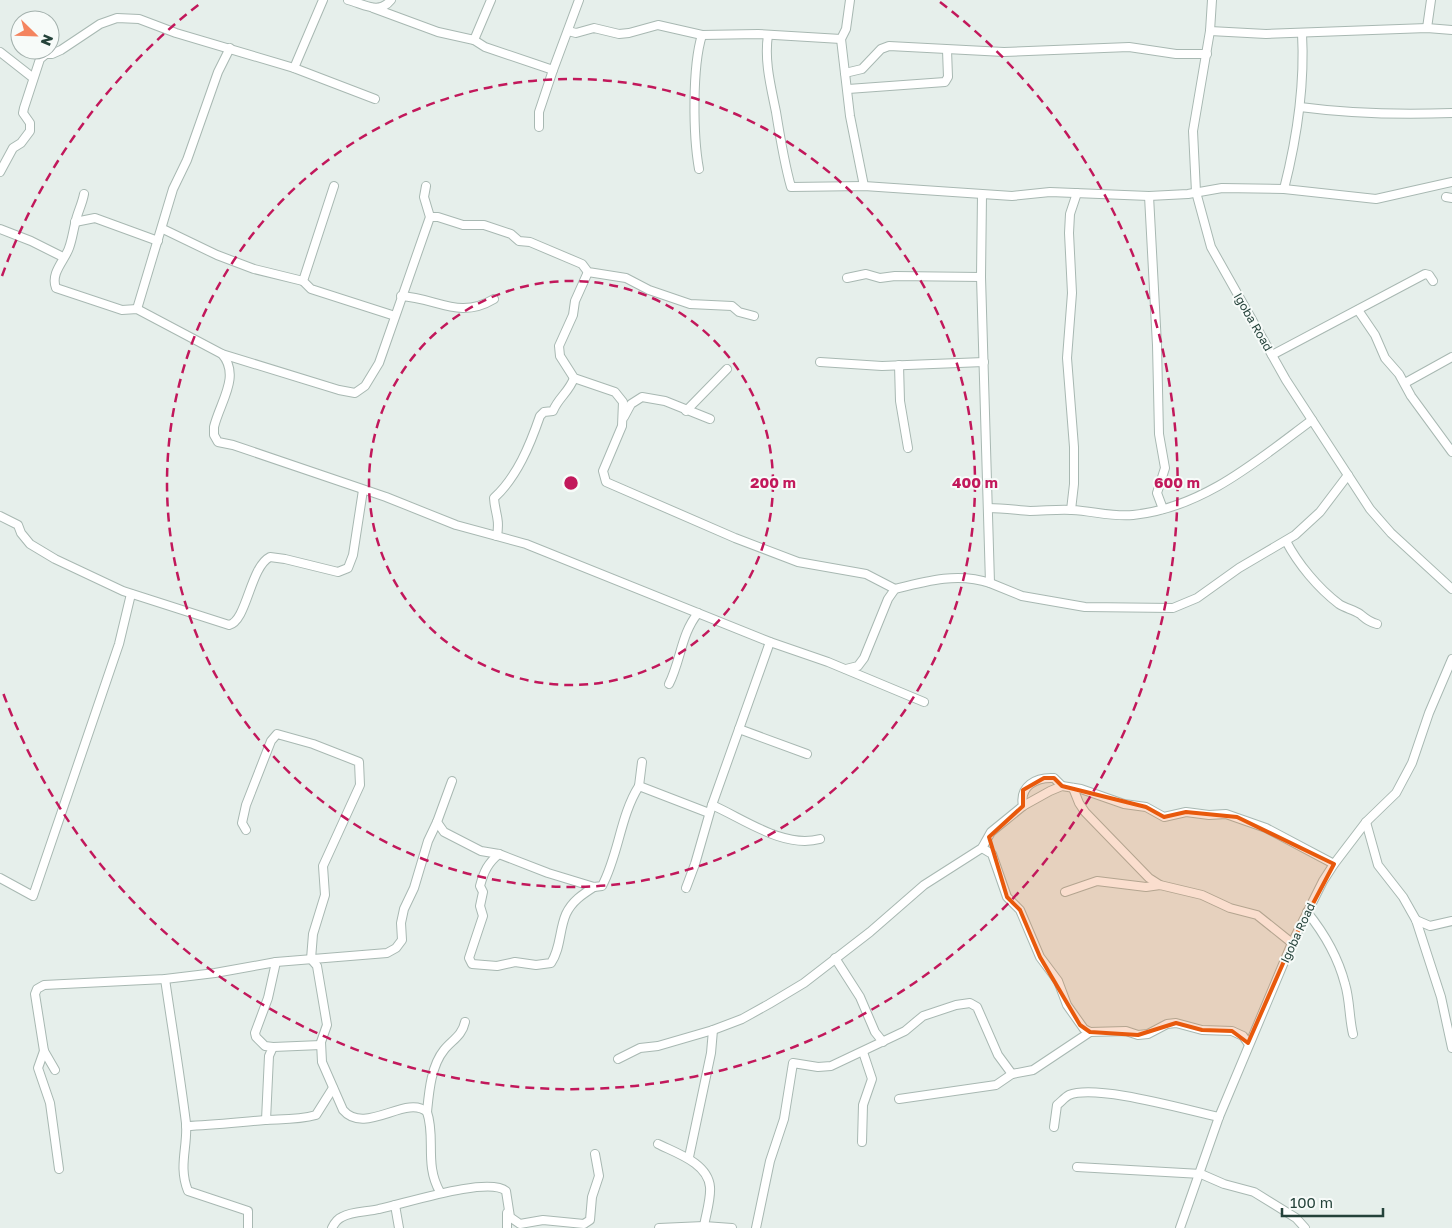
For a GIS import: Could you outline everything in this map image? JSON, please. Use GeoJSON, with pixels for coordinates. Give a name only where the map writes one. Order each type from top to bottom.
{"type":"FeatureCollection","features":[{"type":"Feature","properties":{"kind":"street"},"geometry":{"type":"LineString","coordinates":[[294,68],[323,0]]}},
{"type":"Feature","properties":{"kind":"street"},"geometry":{"type":"LineString","coordinates":[[348,0],[438,32],[474,40],[485,47],[553,70]]}},
{"type":"Feature","properties":{"kind":"street"},"geometry":{"type":"LineString","coordinates":[[373,8],[386,6],[391,0]]}},
{"type":"Feature","properties":{"kind":"street"},"geometry":{"type":"LineString","coordinates":[[474,40],[491,0]]}},
{"type":"Feature","properties":{"kind":"street"},"geometry":{"type":"LineString","coordinates":[[539,127],[539,112],[579,0]]}},
{"type":"Feature","properties":{"kind":"street"},"geometry":{"type":"LineString","coordinates":[[850,0],[846,28],[841,39],[850,116],[864,186]]}},
{"type":"Feature","properties":{"kind":"street","name":"Igoba Road"},"geometry":{"type":"LineString","coordinates":[[1212,0],[1207,54],[1193,131],[1196,192],[1211,248],[1272,355],[1348,475],[1382,523],[1452,589]]}},
{"type":"Feature","properties":{"kind":"street"},"geometry":{"type":"LineString","coordinates":[[1427,28],[1431,0]]}},
{"type":"Feature","properties":{"kind":"street"},"geometry":{"type":"LineString","coordinates":[[0,172],[13,148],[21,143],[30,131],[30,124],[23,113],[32,77],[43,56],[61,50],[91,29],[117,18],[139,19],[176,33],[294,68],[375,99]]}},
{"type":"Feature","properties":{"kind":"street"},"geometry":{"type":"LineString","coordinates":[[568,31],[576,33],[594,28],[619,34],[629,34],[658,25],[702,35],[768,35],[841,39]]}},
{"type":"Feature","properties":{"kind":"street"},"geometry":{"type":"LineString","coordinates":[[1210,31],[1244,34],[1427,28],[1452,30]]}},
{"type":"Feature","properties":{"kind":"street"},"geometry":{"type":"LineString","coordinates":[[1284,190],[1294,148],[1300,107],[1304,69],[1302,33]]}},
{"type":"Feature","properties":{"kind":"street"},"geometry":{"type":"LineString","coordinates":[[699,169],[695,144],[695,96],[697,55],[702,35]]}},
{"type":"Feature","properties":{"kind":"street"},"geometry":{"type":"LineString","coordinates":[[768,35],[766,46],[770,89],[791,188],[864,186],[982,195],[1077,193],[1149,196],[1222,188],[1284,190],[1376,199],[1452,182]]}},
{"type":"Feature","properties":{"kind":"street"},"geometry":{"type":"LineString","coordinates":[[845,73],[862,69],[881,49],[889,46],[947,50],[1067,51],[1128,47],[1176,54],[1207,54]]}},
{"type":"Feature","properties":{"kind":"street"},"geometry":{"type":"LineString","coordinates":[[136,309],[163,229],[173,189],[187,160],[218,72],[230,48]]}},
{"type":"Feature","properties":{"kind":"street"},"geometry":{"type":"LineString","coordinates":[[848,89],[945,82],[948,77],[947,50]]}},
{"type":"Feature","properties":{"kind":"street"},"geometry":{"type":"LineString","coordinates":[[0,52],[32,77]]}},
{"type":"Feature","properties":{"kind":"street"},"geometry":{"type":"LineString","coordinates":[[1300,107],[1403,116],[1452,113]]}},
{"type":"Feature","properties":{"kind":"street"},"geometry":{"type":"LineString","coordinates":[[302,281],[334,186]]}},
{"type":"Feature","properties":{"kind":"street"},"geometry":{"type":"LineString","coordinates":[[84,194],[82,208],[75,222],[71,244],[63,257],[55,278],[56,288],[122,310],[136,309],[222,354],[339,390],[355,393],[371,379],[430,217],[424,197],[426,186]]}},
{"type":"Feature","properties":{"kind":"street"},"geometry":{"type":"LineString","coordinates":[[1071,510],[1074,484],[1074,447],[1066,358],[1072,293],[1070,214],[1077,193]]}},
{"type":"Feature","properties":{"kind":"street"},"geometry":{"type":"LineString","coordinates":[[982,195],[981,277],[990,583]]}},
{"type":"Feature","properties":{"kind":"street"},"geometry":{"type":"LineString","coordinates":[[1149,196],[1158,353],[1159,434],[1164,468],[1157,493],[1163,509]]}},
{"type":"Feature","properties":{"kind":"street"},"geometry":{"type":"LineString","coordinates":[[430,217],[438,217],[463,225],[484,225],[582,264],[588,272],[626,278],[649,290],[690,304],[732,306],[739,312],[754,316]]}},
{"type":"Feature","properties":{"kind":"street"},"geometry":{"type":"LineString","coordinates":[[75,222],[95,218],[158,240]]}},
{"type":"Feature","properties":{"kind":"street"},"geometry":{"type":"LineString","coordinates":[[0,229],[32,241],[63,257]]}},
{"type":"Feature","properties":{"kind":"street"},"geometry":{"type":"LineString","coordinates":[[163,229],[217,256],[254,269],[302,281],[311,289],[394,316]]}},
{"type":"Feature","properties":{"kind":"street"},"geometry":{"type":"LineString","coordinates":[[588,272],[575,301],[574,315],[559,346],[560,356],[574,378],[615,392],[622,402],[624,417]]}},
{"type":"Feature","properties":{"kind":"street"},"geometry":{"type":"LineString","coordinates":[[847,278],[866,274],[880,278],[895,276],[981,277]]}},
{"type":"Feature","properties":{"kind":"street"},"geometry":{"type":"LineString","coordinates":[[1272,355],[1425,274],[1429,275],[1433,281]]}},
{"type":"Feature","properties":{"kind":"street"},"geometry":{"type":"LineString","coordinates":[[401,296],[417,297],[446,307],[466,309],[481,307],[494,299]]}},
{"type":"Feature","properties":{"kind":"street"},"geometry":{"type":"LineString","coordinates":[[1358,310],[1375,335],[1384,358],[1405,383],[1411,396],[1452,452]]}},
{"type":"Feature","properties":{"kind":"street"},"geometry":{"type":"LineString","coordinates":[[222,354],[230,362],[231,376],[214,427],[214,435],[218,442],[232,445],[363,490],[456,525],[558,556],[770,642],[846,669],[924,702]]}},
{"type":"Feature","properties":{"kind":"street"},"geometry":{"type":"LineString","coordinates":[[1405,383],[1452,357]]}},
{"type":"Feature","properties":{"kind":"street"},"geometry":{"type":"LineString","coordinates":[[231,369],[237,362],[246,361]]}},
{"type":"Feature","properties":{"kind":"street"},"geometry":{"type":"LineString","coordinates":[[820,362],[899,365],[984,362]]}},
{"type":"Feature","properties":{"kind":"street"},"geometry":{"type":"LineString","coordinates":[[899,365],[900,401],[908,448]]}},
{"type":"Feature","properties":{"kind":"street"},"geometry":{"type":"LineString","coordinates":[[686,411],[727,369]]}},
{"type":"Feature","properties":{"kind":"street"},"geometry":{"type":"LineString","coordinates":[[497,536],[498,511],[494,506],[494,498],[505,488],[515,473],[540,416],[544,412],[553,411],[557,401],[569,390],[574,378]]}},
{"type":"Feature","properties":{"kind":"street"},"geometry":{"type":"LineString","coordinates":[[710,419],[664,401],[642,397],[631,404],[624,417],[620,433],[603,471],[606,482],[735,538],[798,562],[866,574],[895,589],[948,578],[976,579],[1022,596],[1085,608],[1173,608],[1197,598],[1239,568],[1286,541],[1320,512],[1348,475]]}},
{"type":"Feature","properties":{"kind":"street"},"geometry":{"type":"LineString","coordinates":[[988,508],[1028,511],[1071,510],[1116,516],[1163,509],[1214,489],[1259,461],[1312,420]]}},
{"type":"Feature","properties":{"kind":"street"},"geometry":{"type":"LineString","coordinates":[[0,516],[18,525],[21,533],[39,551],[131,594],[221,624],[233,624],[238,619],[244,602],[265,560],[279,558],[338,572],[348,568],[353,555],[363,490]]}},
{"type":"Feature","properties":{"kind":"street"},"geometry":{"type":"LineString","coordinates":[[1286,541],[1313,580],[1339,604],[1361,615],[1368,622],[1376,624]]}},
{"type":"Feature","properties":{"kind":"street"},"geometry":{"type":"LineString","coordinates":[[846,669],[858,666],[864,658],[888,599],[895,589]]}},
{"type":"Feature","properties":{"kind":"street"},"geometry":{"type":"LineString","coordinates":[[0,878],[33,896],[119,644],[131,594]]}},
{"type":"Feature","properties":{"kind":"street"},"geometry":{"type":"LineString","coordinates":[[669,684],[678,667],[689,624],[698,613]]}},
{"type":"Feature","properties":{"kind":"street"},"geometry":{"type":"LineString","coordinates":[[686,888],[711,809],[770,642]]}},
{"type":"Feature","properties":{"kind":"street","name":"Igoba Road"},"geometry":{"type":"LineString","coordinates":[[1180,1228],[1201,1174],[1219,1117],[1248,1043],[1292,943],[1334,864],[1366,822],[1396,793],[1412,763],[1429,712],[1452,659]]}},
{"type":"Feature","properties":{"kind":"street"},"geometry":{"type":"LineString","coordinates":[[739,730],[807,754]]}},
{"type":"Feature","properties":{"kind":"street"},"geometry":{"type":"LineString","coordinates":[[246,830],[242,823],[246,805],[271,741],[277,734],[313,744],[360,762],[360,785],[323,866],[325,895],[313,934],[311,959],[317,966],[327,1025],[321,1044],[322,1062],[342,1110],[355,1120],[418,1108],[427,1112]]}},
{"type":"Feature","properties":{"kind":"street"},"geometry":{"type":"LineString","coordinates":[[437,822],[444,832],[481,851],[499,854],[548,873],[594,887],[602,886],[615,857],[631,800],[639,786],[642,762]]}},
{"type":"Feature","properties":{"kind":"street"},"geometry":{"type":"LineString","coordinates":[[1023,806],[1021,797],[1023,790],[1033,782],[1044,778],[1054,778],[1062,786],[1124,804],[1146,807],[1164,817],[1186,812],[1209,815],[1226,814],[1237,817],[1298,843],[1334,864]]}},
{"type":"Feature","properties":{"kind":"street"},"geometry":{"type":"LineString","coordinates":[[55,1070],[44,1051],[36,994],[37,989],[44,985],[165,979],[215,973],[276,962],[388,953],[400,944],[404,909],[414,888],[428,841],[452,780]]}},
{"type":"Feature","properties":{"kind":"street"},"geometry":{"type":"LineString","coordinates":[[639,786],[711,809],[780,835],[801,841],[820,839]]}},
{"type":"Feature","properties":{"kind":"street"},"geometry":{"type":"LineString","coordinates":[[618,1059],[640,1048],[658,1046],[713,1030],[751,1015],[804,982],[870,932],[924,885],[982,848],[988,837],[1023,806],[1062,786]]}},
{"type":"Feature","properties":{"kind":"street"},"geometry":{"type":"LineString","coordinates":[[1073,788],[1078,803],[1085,812],[1149,878],[1160,885],[1202,895],[1230,908],[1257,915],[1292,943]]}},
{"type":"Feature","properties":{"kind":"street"},"geometry":{"type":"LineString","coordinates":[[1366,822],[1378,865],[1403,897],[1416,920],[1441,997],[1452,1048]]}},
{"type":"Feature","properties":{"kind":"street"},"geometry":{"type":"LineString","coordinates":[[988,837],[1007,897],[1020,910],[1040,957],[1058,981],[1067,1005],[1084,1029],[1090,1032],[1126,1031],[1138,1035],[1148,1034],[1167,1024],[1176,1023],[1202,1030],[1232,1031],[1244,1036],[1248,1043]]}},
{"type":"Feature","properties":{"kind":"street"},"geometry":{"type":"LineString","coordinates":[[982,848],[992,854]]}},
{"type":"Feature","properties":{"kind":"street"},"geometry":{"type":"LineString","coordinates":[[499,854],[484,871],[480,886],[484,892],[480,906],[483,916],[469,958],[472,964],[497,966],[514,962],[536,965],[551,963],[557,953],[566,914],[577,899],[594,887]]}},
{"type":"Feature","properties":{"kind":"street"},"geometry":{"type":"LineString","coordinates":[[1066,892],[1097,881],[1146,887],[1160,885]]}},
{"type":"Feature","properties":{"kind":"street"},"geometry":{"type":"LineString","coordinates":[[1307,912],[1324,935],[1346,985],[1353,1034]]}},
{"type":"Feature","properties":{"kind":"street"},"geometry":{"type":"LineString","coordinates":[[1416,920],[1430,926],[1452,921]]}},
{"type":"Feature","properties":{"kind":"street"},"geometry":{"type":"LineString","coordinates":[[835,958],[860,997],[875,1032],[883,1042]]}},
{"type":"Feature","properties":{"kind":"street"},"geometry":{"type":"LineString","coordinates":[[276,962],[268,998],[255,1033],[256,1037],[265,1046],[321,1044]]}},
{"type":"Feature","properties":{"kind":"street"},"geometry":{"type":"LineString","coordinates":[[165,979],[186,1126],[182,1157],[184,1180],[188,1190],[248,1210],[248,1228]]}},
{"type":"Feature","properties":{"kind":"street"},"geometry":{"type":"LineString","coordinates":[[756,1228],[772,1154],[784,1119],[794,1063],[824,1068],[905,1032],[923,1016],[956,1005],[970,1003],[977,1007],[998,1055],[1012,1074]]}},
{"type":"Feature","properties":{"kind":"street"},"geometry":{"type":"LineString","coordinates":[[440,1192],[436,1184],[430,1158],[427,1112],[430,1083],[443,1051],[463,1031],[465,1022]]}},
{"type":"Feature","properties":{"kind":"street"},"geometry":{"type":"LineString","coordinates":[[689,1157],[712,1053],[713,1030]]}},
{"type":"Feature","properties":{"kind":"street"},"geometry":{"type":"LineString","coordinates":[[899,1099],[996,1085],[1004,1082],[1012,1074],[1033,1070],[1090,1032]]}},
{"type":"Feature","properties":{"kind":"street"},"geometry":{"type":"LineString","coordinates":[[266,1120],[269,1056],[273,1046]]}},
{"type":"Feature","properties":{"kind":"street"},"geometry":{"type":"LineString","coordinates":[[44,1051],[38,1068],[50,1103],[59,1169]]}},
{"type":"Feature","properties":{"kind":"street"},"geometry":{"type":"LineString","coordinates":[[862,1142],[863,1105],[872,1079],[863,1052]]}},
{"type":"Feature","properties":{"kind":"street"},"geometry":{"type":"LineString","coordinates":[[186,1126],[266,1120],[291,1121],[316,1115],[333,1088]]}},
{"type":"Feature","properties":{"kind":"street"},"geometry":{"type":"LineString","coordinates":[[1054,1127],[1057,1105],[1069,1095],[1078,1094],[1110,1093],[1219,1117]]}},
{"type":"Feature","properties":{"kind":"street"},"geometry":{"type":"LineString","coordinates":[[658,1144],[689,1157],[710,1186],[704,1226]]}},
{"type":"Feature","properties":{"kind":"street"},"geometry":{"type":"LineString","coordinates":[[507,1208],[516,1226],[543,1220],[586,1226],[590,1220],[592,1197],[598,1176],[596,1154]]}},
{"type":"Feature","properties":{"kind":"street"},"geometry":{"type":"LineString","coordinates":[[1077,1167],[1201,1174],[1224,1184],[1254,1192],[1296,1218],[1305,1228]]}},
{"type":"Feature","properties":{"kind":"street"},"geometry":{"type":"LineString","coordinates":[[332,1228],[343,1216],[395,1205],[440,1192],[501,1187],[506,1191],[507,1228]]}},
{"type":"Feature","properties":{"kind":"street"},"geometry":{"type":"LineString","coordinates":[[395,1205],[399,1228]]}},
{"type":"Feature","properties":{"kind":"street"},"geometry":{"type":"LineString","coordinates":[[659,1228],[704,1226],[732,1228]]}},
{"type":"Feature","properties":{"kind":"highlighted area"},"geometry":{"type":"Polygon","coordinates":[[[1044,778],[1054,778],[1062,786],[1146,807],[1164,817],[1186,812],[1237,817],[1334,864],[1292,943],[1248,1043],[1232,1031],[1202,1030],[1176,1023],[1138,1035],[1090,1032],[1080,1025],[1040,957],[1020,910],[1007,897],[989,837],[1023,806],[1023,790],[1044,778]]]}}]}
